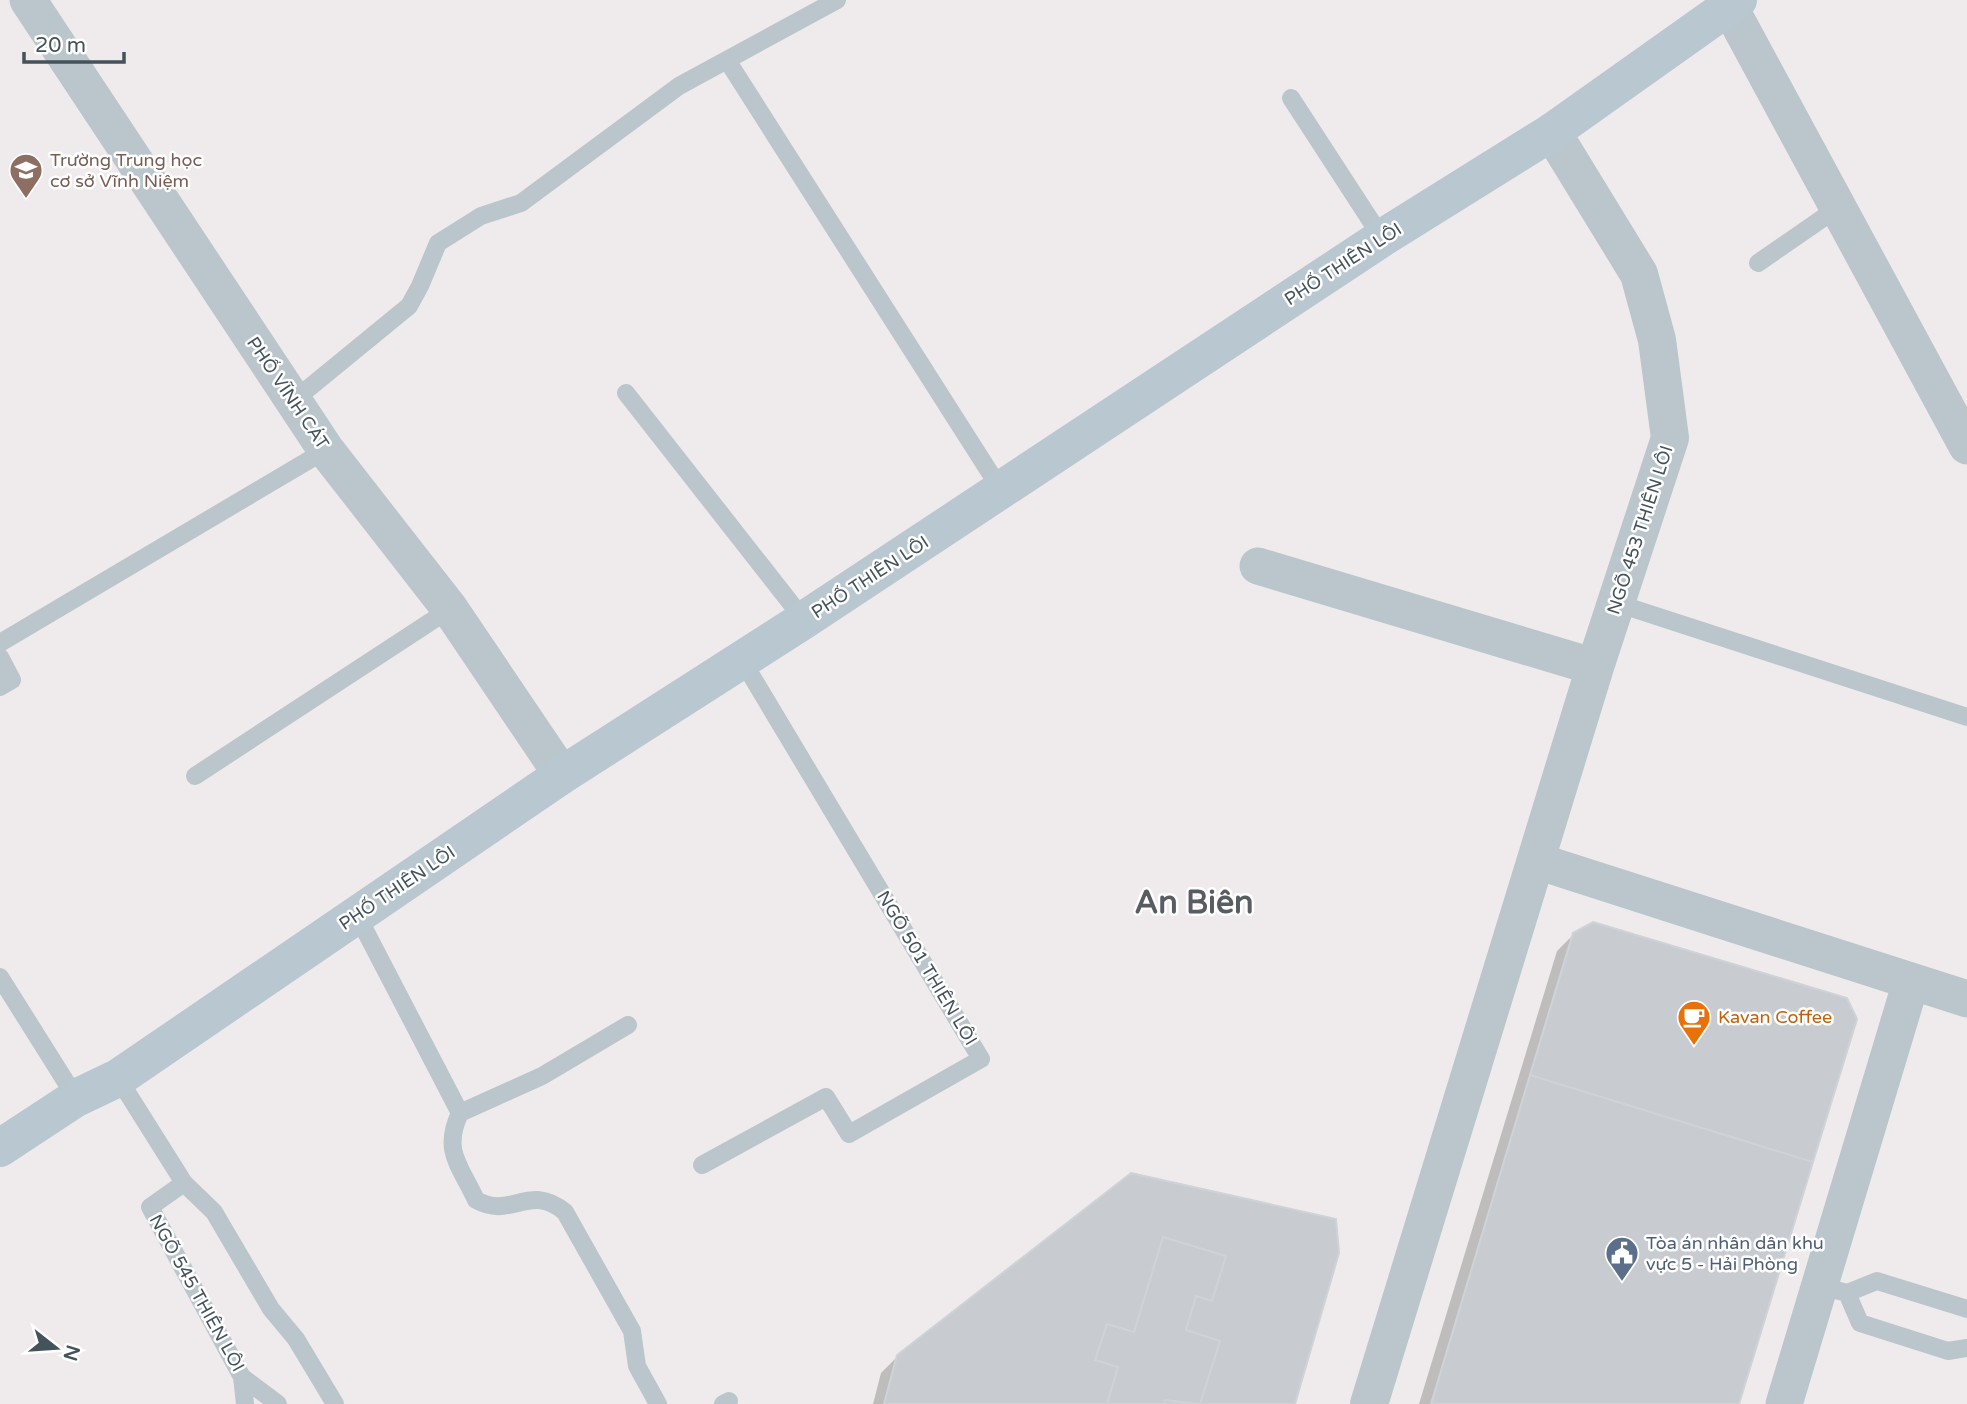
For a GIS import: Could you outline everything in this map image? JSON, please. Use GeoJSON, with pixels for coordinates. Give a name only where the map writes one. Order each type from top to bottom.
{"type":"FeatureCollection","features":[{"type":"Feature","properties":{"kind":"main road","name":"PHỐ THIÊN LÔI"},"geometry":{"type":"LineString","coordinates":[[0,1148],[76,1098],[118,1078],[562,775],[804,620],[1382,238],[1552,132],[1730,2]]}},
{"type":"Feature","properties":{"kind":"street","name":"PHỐ VĨNH CÁT"},"geometry":{"type":"LineString","coordinates":[[28,0],[326,450],[450,609],[562,775]]}},
{"type":"Feature","properties":{"kind":"street"},"geometry":{"type":"LineString","coordinates":[[1730,2],[1836,209],[1967,446]]}},
{"type":"Feature","properties":{"kind":"street","name":"NGÕ 453 THIÊN LÔI"},"geometry":{"type":"LineString","coordinates":[[1369,1404],[1595,667],[1670,438],[1657,340],[1639,274],[1552,132]]}},
{"type":"Feature","properties":{"kind":"street"},"geometry":{"type":"LineString","coordinates":[[1258,566],[1595,667]]}},
{"type":"Feature","properties":{"kind":"street"},"geometry":{"type":"LineString","coordinates":[[1537,861],[1967,999]]}},
{"type":"Feature","properties":{"kind":"street"},"geometry":{"type":"LineString","coordinates":[[1784,1404],[1834,1290],[1911,982]]}},
{"type":"Feature","properties":{"kind":"lane"},"geometry":{"type":"LineString","coordinates":[[293,401],[409,306],[438,243],[481,216],[520,203],[679,86],[836,0]]}},
{"type":"Feature","properties":{"kind":"lane"},"geometry":{"type":"LineString","coordinates":[[727,60],[1000,491]]}},
{"type":"Feature","properties":{"kind":"lane"},"geometry":{"type":"LineString","coordinates":[[1291,98],[1382,238]]}},
{"type":"Feature","properties":{"kind":"lane"},"geometry":{"type":"LineString","coordinates":[[1758,263],[1836,209]]}},
{"type":"Feature","properties":{"kind":"lane"},"geometry":{"type":"LineString","coordinates":[[626,393],[804,620]]}},
{"type":"Feature","properties":{"kind":"lane"},"geometry":{"type":"LineString","coordinates":[[0,643],[326,450]]}},
{"type":"Feature","properties":{"kind":"lane"},"geometry":{"type":"LineString","coordinates":[[1616,603],[1967,717]]}},
{"type":"Feature","properties":{"kind":"lane"},"geometry":{"type":"LineString","coordinates":[[195,776],[450,609]]}},
{"type":"Feature","properties":{"kind":"lane"},"geometry":{"type":"LineString","coordinates":[[0,657],[12,680],[0,687]]}},
{"type":"Feature","properties":{"kind":"lane","name":"NGÕ 501 THIÊN LÔI"},"geometry":{"type":"LineString","coordinates":[[702,1165],[826,1097],[849,1134],[981,1059],[742,660]]}},
{"type":"Feature","properties":{"kind":"lane"},"geometry":{"type":"LineString","coordinates":[[357,915],[460,1113]]}},
{"type":"Feature","properties":{"kind":"lane"},"geometry":{"type":"LineString","coordinates":[[0,978],[76,1098]]}},
{"type":"Feature","properties":{"kind":"lane"},"geometry":{"type":"LineString","coordinates":[[628,1025],[542,1076],[460,1113],[452,1130],[450,1145],[476,1200],[499,1208],[533,1199],[552,1201],[565,1212],[632,1331],[637,1366],[658,1404]]}},
{"type":"Feature","properties":{"kind":"lane"},"geometry":{"type":"LineString","coordinates":[[118,1078],[184,1183],[214,1212],[271,1309],[296,1339],[335,1404]]}},
{"type":"Feature","properties":{"kind":"lane","name":"NGÕ 545 THIÊN LÔI"},"geometry":{"type":"LineString","coordinates":[[184,1183],[150,1207],[242,1377],[278,1404]]}},
{"type":"Feature","properties":{"kind":"lane"},"geometry":{"type":"LineString","coordinates":[[1967,1310],[1877,1281],[1834,1290],[1860,1323],[1948,1352],[1967,1348]]}},
{"type":"Feature","properties":{"kind":"lane"},"geometry":{"type":"LineString","coordinates":[[242,1377],[245,1404]]}},
{"type":"Feature","properties":{"kind":"building","name":"Kavan Coffee"},"geometry":{"type":"Polygon","coordinates":[[[1593,922],[1847,998],[1857,1019],[1813,1162],[1530,1075],[1573,933],[1593,922]]]}},
{"type":"Feature","properties":{"kind":"building","name":"Tòa án nhân dân khu vực 5 - Hải Phòng"},"geometry":{"type":"Polygon","coordinates":[[[1530,1075],[1813,1162],[1739,1404],[1431,1404],[1530,1075]]]}},
{"type":"Feature","properties":{"kind":"building"},"geometry":{"type":"Polygon","coordinates":[[[1131,1173],[1336,1219],[1339,1253],[1295,1404],[884,1404],[897,1355],[1131,1173]]]}},
{"type":"Feature","properties":{"kind":"building"},"geometry":{"type":"Polygon","coordinates":[[[1163,1237],[1226,1256],[1212,1301],[1196,1296],[1186,1330],[1220,1341],[1200,1404],[1165,1400],[1164,1404],[1107,1404],[1118,1367],[1095,1360],[1107,1324],[1134,1332],[1163,1237]]]}},
{"type":"Feature","properties":{"kind":"place","name":"Trường Trung học cơ sở Vĩnh Niệm"},"geometry":{"type":"Point","coordinates":[26,200]}},
{"type":"Feature","properties":{"kind":"place","name":"Kavan Coffee"},"geometry":{"type":"Point","coordinates":[1694,1047]}},
{"type":"Feature","properties":{"kind":"place","name":"Tòa án nhân dân khu vực 5 - Hải Phòng"},"geometry":{"type":"Point","coordinates":[1622,1283]}},
{"type":"Feature","properties":{"kind":"district","name":"An Biên"},"geometry":{"type":"Point","coordinates":[1194,903]}}]}
